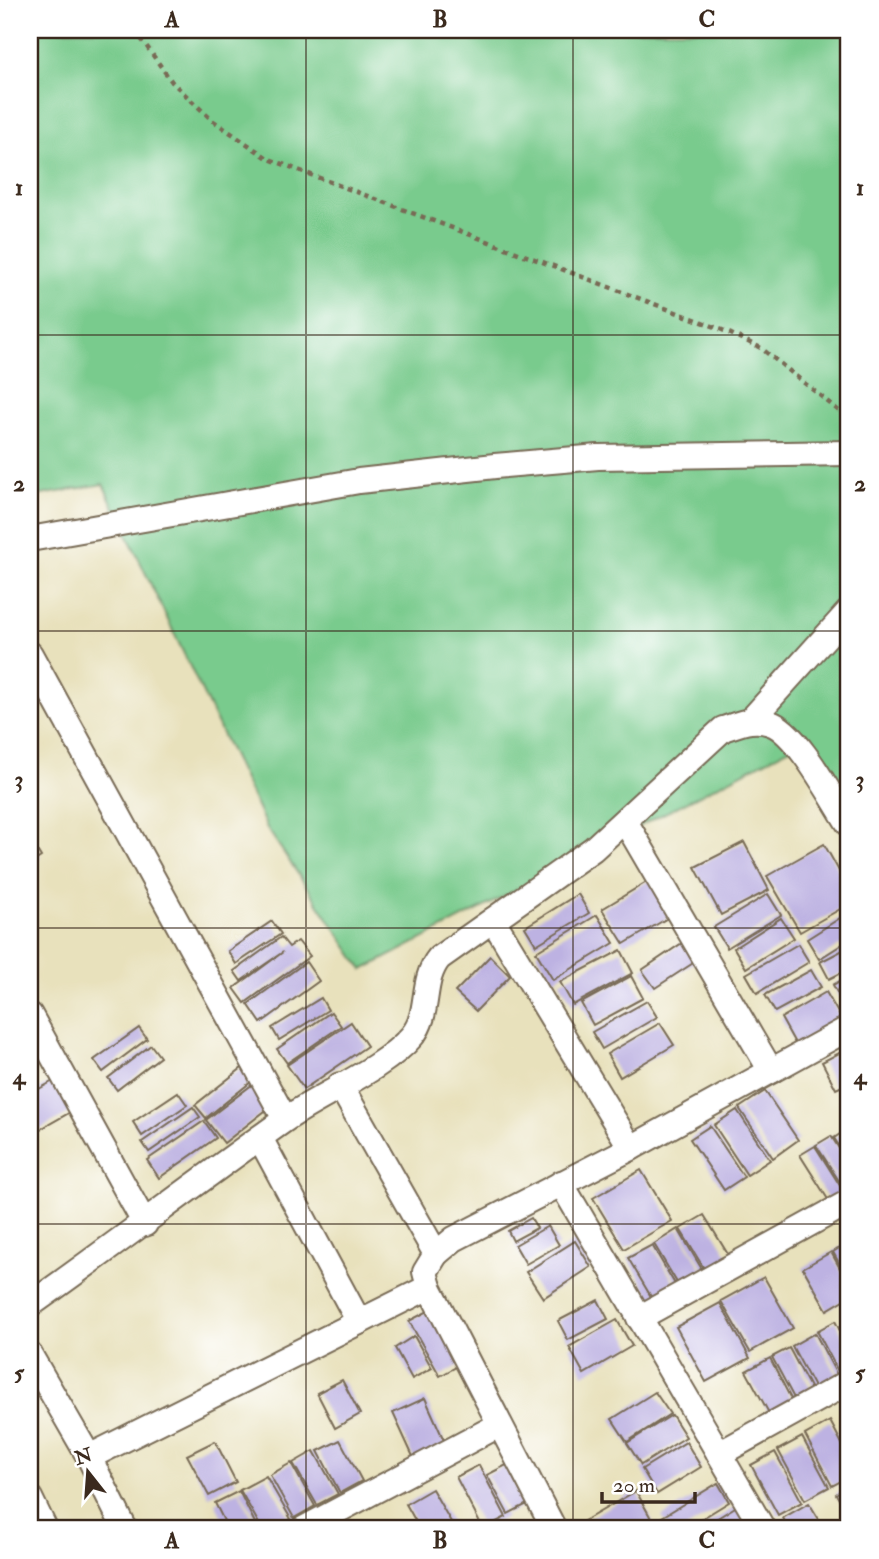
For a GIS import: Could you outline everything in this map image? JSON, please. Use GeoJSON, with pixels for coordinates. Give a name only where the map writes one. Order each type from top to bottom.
{"type":"FeatureCollection","features":[{"type":"Feature","properties":{"kind":"street"},"geometry":{"type":"LineString","coordinates":[[30,539],[359,481],[481,468],[598,457],[849,453]]}},
{"type":"Feature","properties":{"kind":"street"},"geometry":{"type":"LineString","coordinates":[[751,720],[849,611]]}},
{"type":"Feature","properties":{"kind":"street"},"geometry":{"type":"LineString","coordinates":[[30,654],[285,1119]]}},
{"type":"Feature","properties":{"kind":"street"},"geometry":{"type":"LineString","coordinates":[[30,1306],[285,1119],[395,1052],[413,1035],[421,1021],[430,969],[439,958],[593,849],[723,729],[751,720],[772,723],[789,734],[849,824]]}},
{"type":"Feature","properties":{"kind":"street"},"geometry":{"type":"LineString","coordinates":[[625,821],[771,1071]]}},
{"type":"Feature","properties":{"kind":"street"},"geometry":{"type":"LineString","coordinates":[[493,920],[631,1148]]}},
{"type":"Feature","properties":{"kind":"street"},"geometry":{"type":"LineString","coordinates":[[30,1015],[145,1224]]}},
{"type":"Feature","properties":{"kind":"street"},"geometry":{"type":"LineString","coordinates":[[554,1529],[429,1287],[425,1272],[436,1254],[454,1239],[631,1148],[849,1028]]}},
{"type":"Feature","properties":{"kind":"street"},"geometry":{"type":"LineString","coordinates":[[340,1085],[436,1254]]}},
{"type":"Feature","properties":{"kind":"street"},"geometry":{"type":"LineString","coordinates":[[260,1138],[359,1322]]}},
{"type":"Feature","properties":{"kind":"street"},"geometry":{"type":"LineString","coordinates":[[561,1183],[764,1529]]}},
{"type":"Feature","properties":{"kind":"street"},"geometry":{"type":"LineString","coordinates":[[639,1318],[849,1202]]}},
{"type":"Feature","properties":{"kind":"street"},"geometry":{"type":"LineString","coordinates":[[89,1457],[429,1287]]}},
{"type":"Feature","properties":{"kind":"street"},"geometry":{"type":"LineString","coordinates":[[30,1356],[89,1457],[125,1529]]}},
{"type":"Feature","properties":{"kind":"street"},"geometry":{"type":"LineString","coordinates":[[719,1454],[849,1382]]}},
{"type":"Feature","properties":{"kind":"street"},"geometry":{"type":"LineString","coordinates":[[303,1529],[499,1425]]}},
{"type":"Feature","properties":{"kind":"street"},"geometry":{"type":"LineString","coordinates":[[30,1498],[39,1526]]}},
{"type":"Feature","properties":{"kind":"path"},"geometry":{"type":"LineString","coordinates":[[135,30],[172,82],[212,120],[269,159],[729,333],[761,348],[849,419]]}},
{"type":"Feature","properties":{"kind":"green space"},"geometry":{"type":"Polygon","coordinates":[[[30,30],[849,30],[849,805],[809,738],[363,970],[267,828],[103,484],[30,497],[30,30]]]}},
{"type":"Feature","properties":{"kind":"building"},"geometry":{"type":"Polygon","coordinates":[[[30,839],[41,857],[30,864],[30,839]]]}},
{"type":"Feature","properties":{"kind":"building"},"geometry":{"type":"Polygon","coordinates":[[[744,842],[769,890],[721,915],[695,867],[744,842]]]}},
{"type":"Feature","properties":{"kind":"building"},"geometry":{"type":"Polygon","coordinates":[[[824,844],[849,889],[849,904],[800,932],[767,876],[824,844]]]}},
{"type":"Feature","properties":{"kind":"building"},"geometry":{"type":"Polygon","coordinates":[[[655,877],[676,913],[624,944],[602,909],[655,877]]]}},
{"type":"Feature","properties":{"kind":"building"},"geometry":{"type":"Polygon","coordinates":[[[578,894],[589,913],[536,945],[525,927],[578,894]]]}},
{"type":"Feature","properties":{"kind":"building"},"geometry":{"type":"Polygon","coordinates":[[[768,894],[781,915],[727,948],[714,927],[768,894]]]}},
{"type":"Feature","properties":{"kind":"building"},"geometry":{"type":"Polygon","coordinates":[[[848,913],[849,940],[819,959],[807,939],[848,913]]]}},
{"type":"Feature","properties":{"kind":"building"},"geometry":{"type":"Polygon","coordinates":[[[597,915],[614,943],[553,980],[536,952],[597,915]]]}},
{"type":"Feature","properties":{"kind":"building"},"geometry":{"type":"Polygon","coordinates":[[[781,918],[794,938],[746,968],[734,948],[781,918]]]}},
{"type":"Feature","properties":{"kind":"building"},"geometry":{"type":"Polygon","coordinates":[[[272,921],[281,934],[236,964],[228,951],[272,921]]]}},
{"type":"Feature","properties":{"kind":"building"},"geometry":{"type":"Polygon","coordinates":[[[281,937],[289,947],[298,941],[310,956],[245,1003],[234,988],[283,952],[241,981],[234,971],[281,937]]]}},
{"type":"Feature","properties":{"kind":"building"},"geometry":{"type":"Polygon","coordinates":[[[691,937],[704,956],[655,988],[642,970],[691,937]]]}},
{"type":"Feature","properties":{"kind":"building"},"geometry":{"type":"Polygon","coordinates":[[[798,944],[809,962],[757,993],[746,974],[798,944]]]}},
{"type":"Feature","properties":{"kind":"building"},"geometry":{"type":"Polygon","coordinates":[[[849,947],[849,969],[829,979],[820,962],[849,947]]]}},
{"type":"Feature","properties":{"kind":"building"},"geometry":{"type":"Polygon","coordinates":[[[621,950],[633,973],[573,1005],[560,982],[621,950]]]}},
{"type":"Feature","properties":{"kind":"building"},"geometry":{"type":"Polygon","coordinates":[[[490,956],[510,976],[476,1011],[455,992],[490,956]]]}},
{"type":"Feature","properties":{"kind":"building"},"geometry":{"type":"Polygon","coordinates":[[[306,962],[319,981],[261,1023],[248,1004],[306,962]]]}},
{"type":"Feature","properties":{"kind":"building"},"geometry":{"type":"Polygon","coordinates":[[[811,970],[821,987],[775,1012],[765,995],[811,970]]]}},
{"type":"Feature","properties":{"kind":"building"},"geometry":{"type":"Polygon","coordinates":[[[631,976],[643,998],[593,1025],[581,1003],[631,976]]]}},
{"type":"Feature","properties":{"kind":"building"},"geometry":{"type":"Polygon","coordinates":[[[849,976],[849,1005],[845,1007],[833,985],[849,976]]]}},
{"type":"Feature","properties":{"kind":"building"},"geometry":{"type":"Polygon","coordinates":[[[826,992],[841,1018],[796,1045],[781,1018],[826,992]]]}},
{"type":"Feature","properties":{"kind":"building"},"geometry":{"type":"Polygon","coordinates":[[[321,998],[328,1010],[279,1040],[272,1028],[321,998]]]}},
{"type":"Feature","properties":{"kind":"building"},"geometry":{"type":"Polygon","coordinates":[[[647,1001],[657,1017],[602,1049],[592,1032],[647,1001]]]}},
{"type":"Feature","properties":{"kind":"building"},"geometry":{"type":"Polygon","coordinates":[[[331,1012],[341,1026],[287,1063],[277,1049],[331,1012]]]}},
{"type":"Feature","properties":{"kind":"building"},"geometry":{"type":"Polygon","coordinates":[[[351,1022],[367,1046],[304,1089],[287,1065],[351,1022]]]}},
{"type":"Feature","properties":{"kind":"building"},"geometry":{"type":"Polygon","coordinates":[[[660,1023],[674,1045],[620,1077],[607,1054],[660,1023]]]}},
{"type":"Feature","properties":{"kind":"building"},"geometry":{"type":"Polygon","coordinates":[[[139,1028],[147,1039],[103,1072],[94,1060],[139,1028]]]}},
{"type":"Feature","properties":{"kind":"building"},"geometry":{"type":"Polygon","coordinates":[[[151,1045],[160,1057],[117,1090],[108,1078],[151,1045]]]}},
{"type":"Feature","properties":{"kind":"building"},"geometry":{"type":"Polygon","coordinates":[[[841,1052],[849,1068],[849,1083],[836,1089],[822,1062],[841,1052]]]}},
{"type":"Feature","properties":{"kind":"building"},"geometry":{"type":"Polygon","coordinates":[[[242,1068],[252,1081],[206,1118],[195,1105],[242,1068]]]}},
{"type":"Feature","properties":{"kind":"building"},"geometry":{"type":"Polygon","coordinates":[[[64,1075],[81,1106],[30,1135],[30,1094],[64,1075]]]}},
{"type":"Feature","properties":{"kind":"building"},"geometry":{"type":"Polygon","coordinates":[[[257,1081],[274,1104],[224,1143],[206,1120],[257,1081]]]}},
{"type":"Feature","properties":{"kind":"building"},"geometry":{"type":"Polygon","coordinates":[[[765,1091],[798,1140],[773,1158],[739,1108],[765,1091]]]}},
{"type":"Feature","properties":{"kind":"building"},"geometry":{"type":"Polygon","coordinates":[[[178,1092],[187,1105],[142,1136],[133,1122],[178,1092]]]}},
{"type":"Feature","properties":{"kind":"building"},"geometry":{"type":"Polygon","coordinates":[[[193,1107],[200,1117],[149,1152],[142,1142],[193,1107]]]}},
{"type":"Feature","properties":{"kind":"building"},"geometry":{"type":"Polygon","coordinates":[[[737,1110],[770,1160],[747,1175],[714,1125],[737,1110]]]}},
{"type":"Feature","properties":{"kind":"building"},"geometry":{"type":"Polygon","coordinates":[[[204,1121],[216,1138],[159,1178],[147,1160],[204,1121]]]}},
{"type":"Feature","properties":{"kind":"building"},"geometry":{"type":"Polygon","coordinates":[[[710,1126],[744,1177],[724,1190],[690,1139],[710,1126]]]}},
{"type":"Feature","properties":{"kind":"building"},"geometry":{"type":"Polygon","coordinates":[[[849,1128],[849,1161],[834,1138],[849,1128]]]}},
{"type":"Feature","properties":{"kind":"building"},"geometry":{"type":"Polygon","coordinates":[[[831,1136],[849,1164],[849,1188],[845,1190],[816,1145],[831,1136]]]}},
{"type":"Feature","properties":{"kind":"building"},"geometry":{"type":"Polygon","coordinates":[[[815,1146],[844,1192],[829,1201],[800,1155],[815,1146]]]}},
{"type":"Feature","properties":{"kind":"building"},"geometry":{"type":"Polygon","coordinates":[[[641,1170],[672,1221],[624,1249],[593,1198],[641,1170]]]}},
{"type":"Feature","properties":{"kind":"building"},"geometry":{"type":"Polygon","coordinates":[[[704,1215],[732,1261],[708,1275],[680,1229],[704,1215]]]}},
{"type":"Feature","properties":{"kind":"building"},"geometry":{"type":"Polygon","coordinates":[[[531,1218],[537,1228],[513,1241],[508,1231],[531,1218]]]}},
{"type":"Feature","properties":{"kind":"building"},"geometry":{"type":"Polygon","coordinates":[[[548,1226],[559,1245],[526,1264],[515,1245],[548,1226]]]}},
{"type":"Feature","properties":{"kind":"building"},"geometry":{"type":"Polygon","coordinates":[[[678,1229],[706,1276],[682,1291],[654,1244],[678,1229]]]}},
{"type":"Feature","properties":{"kind":"building"},"geometry":{"type":"Polygon","coordinates":[[[575,1241],[591,1267],[543,1298],[526,1272],[575,1241]]]}},
{"type":"Feature","properties":{"kind":"building"},"geometry":{"type":"Polygon","coordinates":[[[849,1242],[849,1281],[833,1252],[849,1242]]]}},
{"type":"Feature","properties":{"kind":"building"},"geometry":{"type":"Polygon","coordinates":[[[652,1245],[679,1291],[656,1305],[628,1258],[652,1245]]]}},
{"type":"Feature","properties":{"kind":"building"},"geometry":{"type":"Polygon","coordinates":[[[831,1252],[849,1285],[849,1297],[827,1310],[803,1268],[831,1252]]]}},
{"type":"Feature","properties":{"kind":"building"},"geometry":{"type":"Polygon","coordinates":[[[764,1277],[793,1328],[750,1352],[721,1301],[764,1277]]]}},
{"type":"Feature","properties":{"kind":"building"},"geometry":{"type":"Polygon","coordinates":[[[598,1300],[608,1319],[568,1340],[558,1321],[598,1300]]]}},
{"type":"Feature","properties":{"kind":"building"},"geometry":{"type":"Polygon","coordinates":[[[720,1303],[750,1358],[706,1382],[676,1327],[720,1303]]]}},
{"type":"Feature","properties":{"kind":"building"},"geometry":{"type":"Polygon","coordinates":[[[432,1309],[463,1363],[440,1376],[409,1321],[432,1309]]]}},
{"type":"Feature","properties":{"kind":"building"},"geometry":{"type":"Polygon","coordinates":[[[617,1320],[632,1346],[584,1374],[569,1347],[617,1320]]]}},
{"type":"Feature","properties":{"kind":"building"},"geometry":{"type":"Polygon","coordinates":[[[835,1321],[849,1348],[849,1373],[841,1377],[817,1331],[835,1321]]]}},
{"type":"Feature","properties":{"kind":"building"},"geometry":{"type":"Polygon","coordinates":[[[815,1333],[839,1379],[816,1391],[792,1346],[815,1333]]]}},
{"type":"Feature","properties":{"kind":"building"},"geometry":{"type":"Polygon","coordinates":[[[414,1336],[432,1368],[412,1379],[395,1348],[414,1336]]]}},
{"type":"Feature","properties":{"kind":"building"},"geometry":{"type":"Polygon","coordinates":[[[789,1348],[813,1393],[796,1402],[772,1357],[789,1348]]]}},
{"type":"Feature","properties":{"kind":"building"},"geometry":{"type":"Polygon","coordinates":[[[770,1358],[793,1403],[770,1415],[746,1371],[770,1358]]]}},
{"type":"Feature","properties":{"kind":"building"},"geometry":{"type":"Polygon","coordinates":[[[342,1380],[360,1414],[335,1428],[317,1393],[342,1380]]]}},
{"type":"Feature","properties":{"kind":"building"},"geometry":{"type":"Polygon","coordinates":[[[655,1392],[670,1414],[627,1442],[612,1419],[655,1392]]]}},
{"type":"Feature","properties":{"kind":"building"},"geometry":{"type":"Polygon","coordinates":[[[425,1398],[447,1447],[415,1461],[393,1413],[425,1398]]]}},
{"type":"Feature","properties":{"kind":"building"},"geometry":{"type":"Polygon","coordinates":[[[672,1415],[686,1437],[641,1465],[627,1443],[672,1415]]]}},
{"type":"Feature","properties":{"kind":"building"},"geometry":{"type":"Polygon","coordinates":[[[830,1421],[849,1457],[849,1477],[832,1486],[805,1435],[830,1421]]]}},
{"type":"Feature","properties":{"kind":"building"},"geometry":{"type":"Polygon","coordinates":[[[802,1437],[829,1487],[805,1500],[778,1450],[802,1437]]]}},
{"type":"Feature","properties":{"kind":"building"},"geometry":{"type":"Polygon","coordinates":[[[340,1440],[362,1481],[340,1493],[318,1451],[340,1440]]]}},
{"type":"Feature","properties":{"kind":"building"},"geometry":{"type":"Polygon","coordinates":[[[215,1441],[236,1482],[209,1496],[187,1455],[215,1441]]]}},
{"type":"Feature","properties":{"kind":"building"},"geometry":{"type":"Polygon","coordinates":[[[686,1442],[701,1467],[657,1494],[642,1469],[686,1442]]]}},
{"type":"Feature","properties":{"kind":"building"},"geometry":{"type":"Polygon","coordinates":[[[314,1451],[338,1494],[317,1505],[293,1463],[314,1451]]]}},
{"type":"Feature","properties":{"kind":"building"},"geometry":{"type":"Polygon","coordinates":[[[775,1452],[802,1502],[778,1515],[751,1465],[775,1452]]]}},
{"type":"Feature","properties":{"kind":"building"},"geometry":{"type":"Polygon","coordinates":[[[516,1460],[537,1499],[508,1514],[487,1475],[516,1460]]]}},
{"type":"Feature","properties":{"kind":"building"},"geometry":{"type":"Polygon","coordinates":[[[291,1463],[315,1506],[294,1518],[270,1475],[291,1463]]]}},
{"type":"Feature","properties":{"kind":"building"},"geometry":{"type":"Polygon","coordinates":[[[479,1465],[506,1517],[483,1529],[456,1477],[479,1465]]]}},
{"type":"Feature","properties":{"kind":"building"},"geometry":{"type":"Polygon","coordinates":[[[266,1476],[291,1519],[273,1529],[262,1529],[240,1490],[266,1476]]]}},
{"type":"Feature","properties":{"kind":"building"},"geometry":{"type":"Polygon","coordinates":[[[718,1483],[729,1502],[685,1529],[670,1529],[662,1517],[718,1483]]]}},
{"type":"Feature","properties":{"kind":"building"},"geometry":{"type":"Polygon","coordinates":[[[849,1485],[849,1516],[836,1494],[849,1485]]]}},
{"type":"Feature","properties":{"kind":"building"},"geometry":{"type":"Polygon","coordinates":[[[432,1489],[455,1529],[420,1529],[406,1504],[432,1489]]]}},
{"type":"Feature","properties":{"kind":"building"},"geometry":{"type":"Polygon","coordinates":[[[239,1491],[258,1529],[228,1529],[215,1503],[239,1491]]]}},
{"type":"Feature","properties":{"kind":"building"},"geometry":{"type":"Polygon","coordinates":[[[636,1491],[653,1522],[641,1529],[589,1529],[584,1521],[636,1491]]]}},
{"type":"Feature","properties":{"kind":"building"},"geometry":{"type":"Polygon","coordinates":[[[809,1503],[825,1529],[789,1529],[783,1518],[809,1503]]]}},
{"type":"Feature","properties":{"kind":"building"},"geometry":{"type":"Polygon","coordinates":[[[740,1504],[756,1529],[700,1529],[740,1504]]]}}]}
